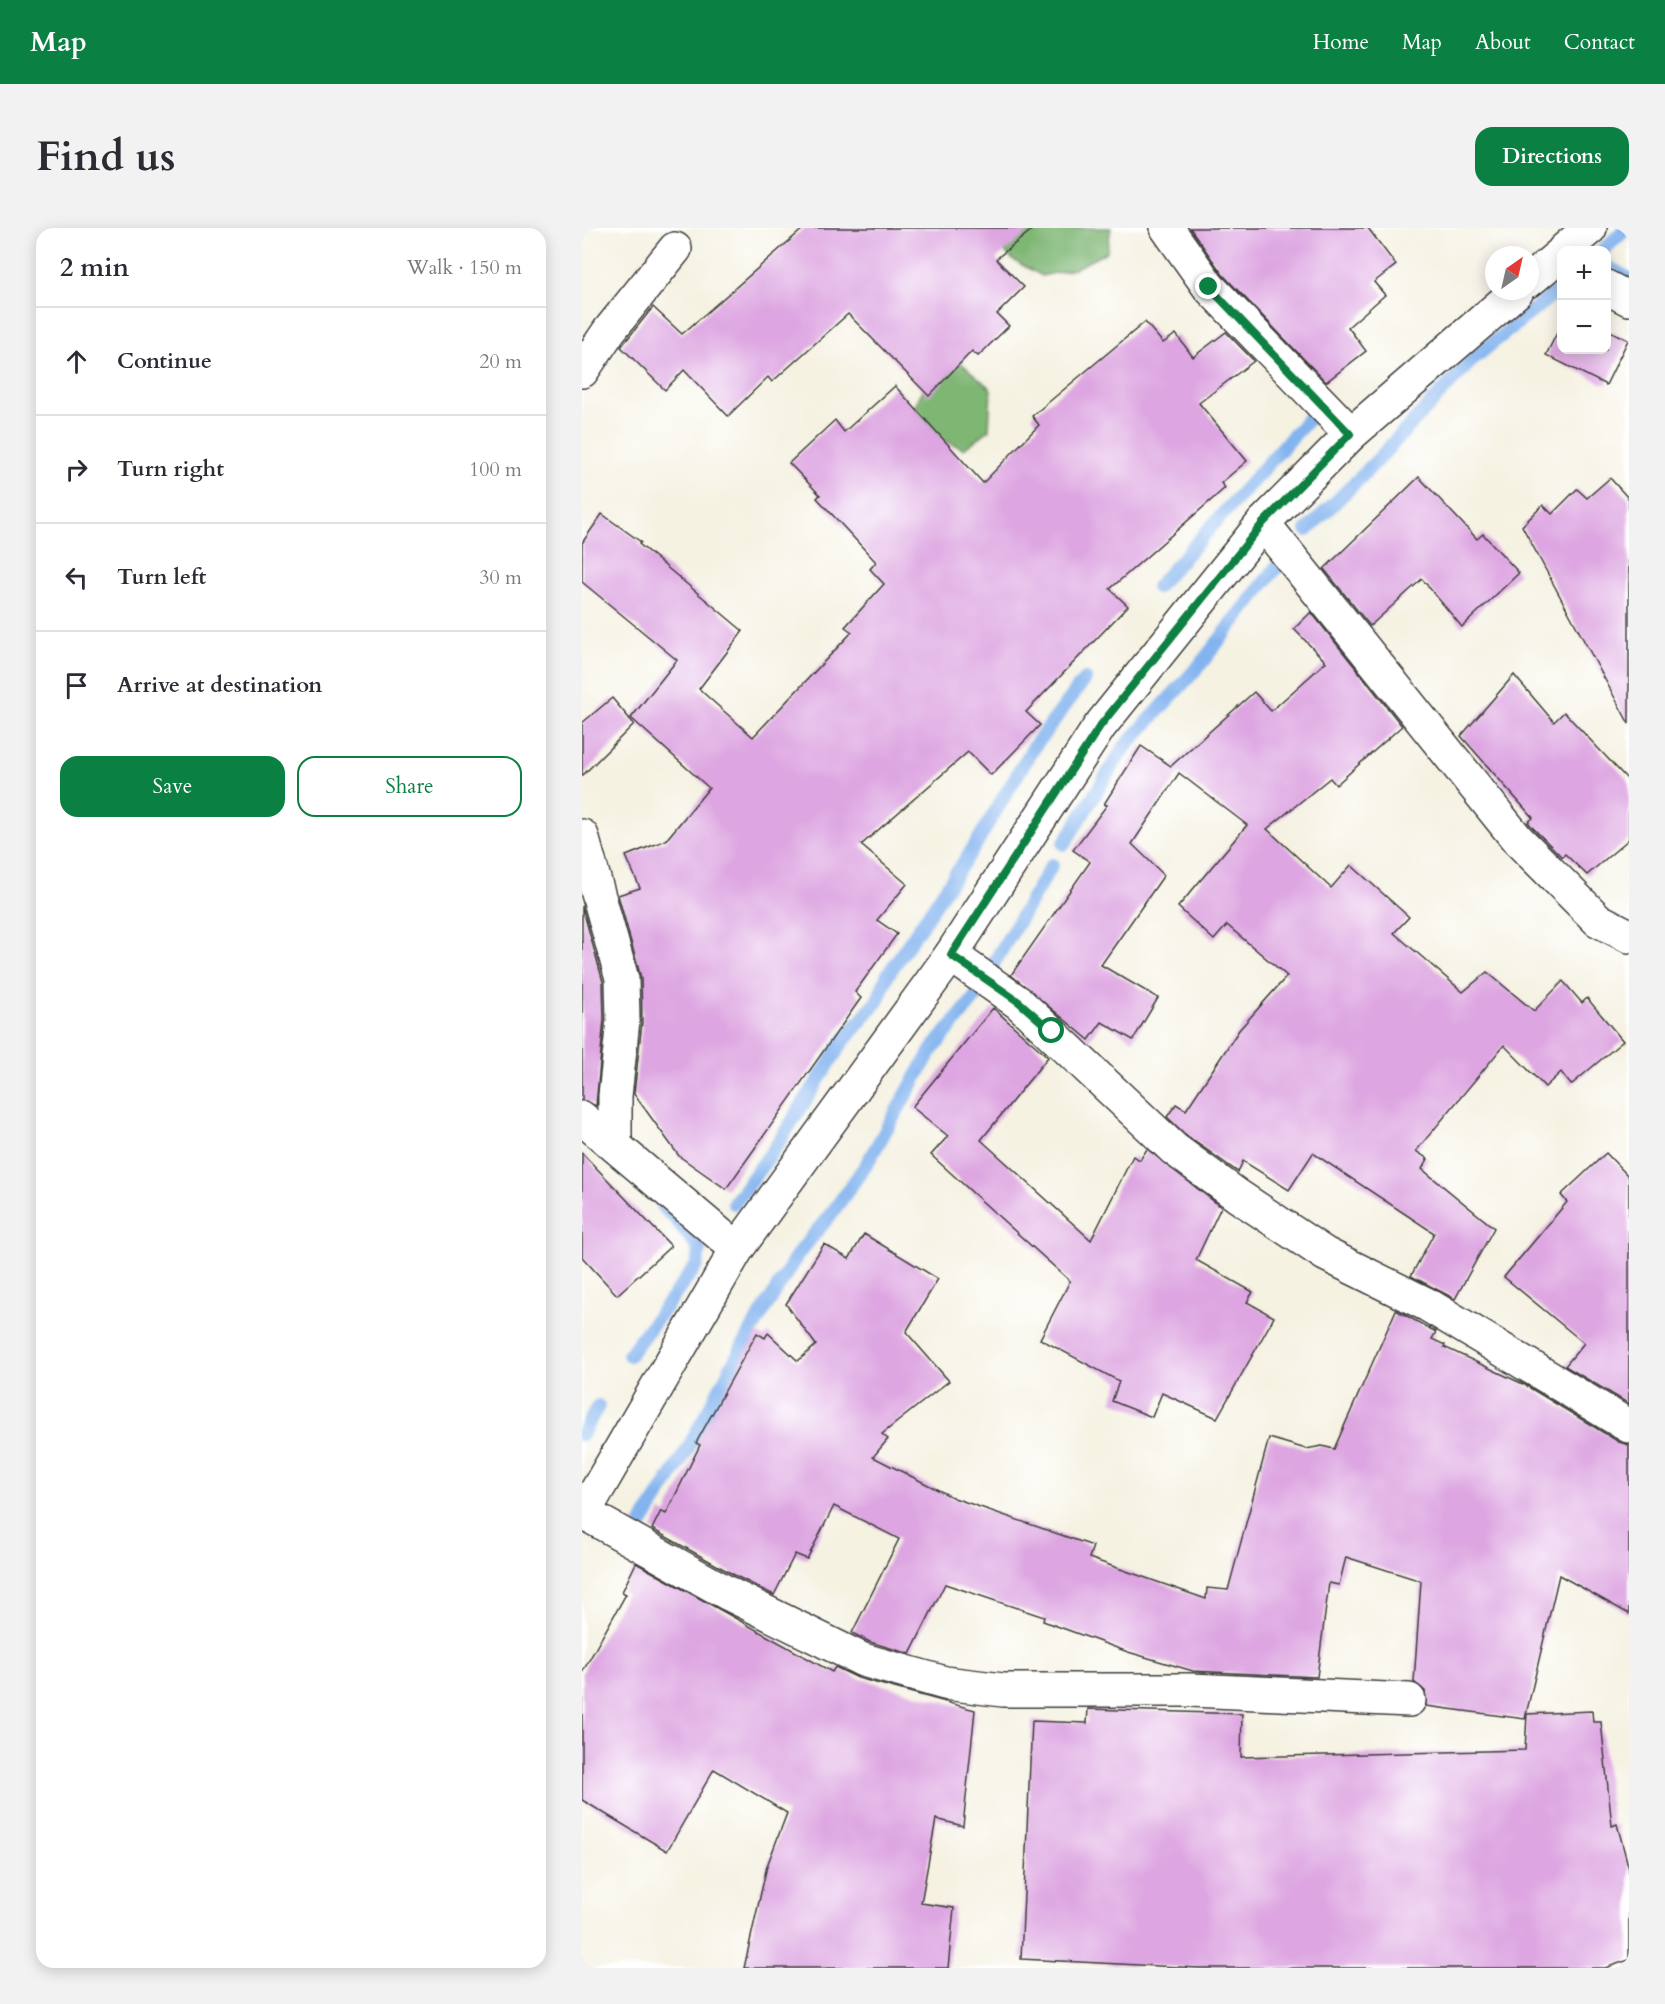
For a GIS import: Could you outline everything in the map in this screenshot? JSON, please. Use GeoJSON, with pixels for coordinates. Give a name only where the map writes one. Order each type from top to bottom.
{"type":"FeatureCollection","features":[{"type":"Feature","properties":{"kind":"street"},"geometry":{"type":"LineString","coordinates":[[1167,228],[1209,287],[1350,434]]}},
{"type":"Feature","properties":{"kind":"street"},"geometry":{"type":"LineString","coordinates":[[1571,246],[1590,228]]}},
{"type":"Feature","properties":{"kind":"street"},"geometry":{"type":"LineString","coordinates":[[582,371],[609,331],[675,249]]}},
{"type":"Feature","properties":{"kind":"street"},"geometry":{"type":"LineString","coordinates":[[1539,273],[1557,259]]}},
{"type":"Feature","properties":{"kind":"street"},"geometry":{"type":"LineString","coordinates":[[1611,290],[1629,299]]}},
{"type":"Feature","properties":{"kind":"street"},"geometry":{"type":"LineString","coordinates":[[1409,1700],[1191,1690],[1003,1690],[945,1683],[863,1660],[729,1594],[583,1515],[737,1249],[951,955],[1100,726],[1263,523],[1350,434],[1506,300]]}},
{"type":"Feature","properties":{"kind":"street"},"geometry":{"type":"LineString","coordinates":[[1263,523],[1518,840],[1598,920],[1629,936]]}},
{"type":"Feature","properties":{"kind":"street"},"geometry":{"type":"LineString","coordinates":[[582,836],[622,979],[623,1020],[615,1096],[615,1143]]}},
{"type":"Feature","properties":{"kind":"street"},"geometry":{"type":"LineString","coordinates":[[951,955],[1019,1002],[1174,1149],[1238,1196],[1325,1254],[1428,1305],[1629,1426]]}},
{"type":"Feature","properties":{"kind":"street"},"geometry":{"type":"LineString","coordinates":[[582,1119],[615,1143],[737,1249]]}},
{"type":"Feature","properties":{"kind":"green space"},"geometry":{"type":"Polygon","coordinates":[[[1027,228],[1111,228],[1107,252],[1074,269],[1042,276],[1013,260],[1001,248],[1027,228]]]}},
{"type":"Feature","properties":{"kind":"green space"},"geometry":{"type":"Polygon","coordinates":[[[959,361],[991,389],[989,430],[964,449],[929,434],[915,405],[933,371],[959,361]]]}},
{"type":"Feature","properties":{"kind":"building"},"geometry":{"type":"Polygon","coordinates":[[[804,228],[1034,228],[996,259],[1024,287],[997,314],[1009,326],[978,356],[972,351],[929,396],[848,314],[772,382],[768,377],[728,416],[684,370],[665,390],[621,347],[653,307],[682,334],[804,228]]]}},
{"type":"Feature","properties":{"kind":"building"},"geometry":{"type":"Polygon","coordinates":[[[1190,228],[1368,228],[1396,265],[1374,282],[1385,295],[1348,327],[1366,351],[1326,382],[1223,275],[1190,228]]]}},
{"type":"Feature","properties":{"kind":"building"},"geometry":{"type":"Polygon","coordinates":[[[1145,322],[1163,343],[1176,334],[1193,357],[1226,332],[1254,361],[1199,403],[1247,461],[1221,483],[1225,488],[1110,589],[1128,606],[1026,712],[1040,725],[991,775],[968,752],[861,845],[907,884],[877,920],[897,934],[855,992],[861,998],[726,1189],[679,1156],[634,1094],[642,1022],[641,978],[618,895],[640,888],[626,856],[666,840],[709,788],[631,718],[677,660],[582,582],[582,543],[602,514],[641,542],[639,544],[743,631],[699,689],[753,737],[852,632],[845,627],[884,584],[870,569],[876,562],[817,498],[820,495],[789,463],[835,420],[844,432],[895,386],[983,483],[1039,425],[1032,416],[1145,322]]]}},
{"type":"Feature","properties":{"kind":"building"},"geometry":{"type":"Polygon","coordinates":[[[1611,332],[1628,340],[1606,385],[1546,355],[1557,333],[1557,354],[1611,354],[1611,332]]]}},
{"type":"Feature","properties":{"kind":"building"},"geometry":{"type":"Polygon","coordinates":[[[1419,477],[1477,539],[1483,534],[1519,573],[1462,627],[1422,579],[1370,626],[1324,569],[1419,477]]]}},
{"type":"Feature","properties":{"kind":"building"},"geometry":{"type":"Polygon","coordinates":[[[1610,478],[1629,499],[1629,724],[1522,526],[1543,505],[1552,514],[1577,489],[1587,498],[1610,478]]]}},
{"type":"Feature","properties":{"kind":"building"},"geometry":{"type":"Polygon","coordinates":[[[1311,612],[1402,726],[1336,785],[1330,778],[1267,829],[1331,888],[1351,865],[1409,917],[1394,933],[1463,992],[1487,972],[1534,1011],[1563,981],[1582,1003],[1587,998],[1623,1041],[1571,1085],[1561,1072],[1545,1087],[1504,1045],[1416,1151],[1428,1159],[1422,1169],[1494,1228],[1455,1299],[1411,1276],[1434,1233],[1313,1153],[1289,1190],[1243,1161],[1238,1172],[1186,1135],[1167,1117],[1176,1104],[1186,1110],[1239,1030],[1287,976],[1227,925],[1214,940],[1178,907],[1247,825],[1179,773],[1132,844],[1164,875],[1101,965],[1158,998],[1133,1040],[1102,1022],[1089,1040],[1011,975],[1090,862],[1073,850],[1107,805],[1104,804],[1141,746],[1171,766],[1254,692],[1271,711],[1326,662],[1294,629],[1311,612]]]}},
{"type":"Feature","properties":{"kind":"building"},"geometry":{"type":"Polygon","coordinates":[[[1514,675],[1554,722],[1564,712],[1629,781],[1629,839],[1587,875],[1565,854],[1562,857],[1532,827],[1528,822],[1533,818],[1461,736],[1514,675]]]}},
{"type":"Feature","properties":{"kind":"building"},"geometry":{"type":"Polygon","coordinates":[[[612,698],[634,724],[582,776],[582,723],[612,698]]]}},
{"type":"Feature","properties":{"kind":"building"},"geometry":{"type":"Polygon","coordinates":[[[582,906],[603,982],[604,1019],[596,1106],[582,1100],[582,906]]]}},
{"type":"Feature","properties":{"kind":"building"},"geometry":{"type":"Polygon","coordinates":[[[993,1008],[1048,1057],[981,1140],[1091,1240],[1133,1156],[1140,1160],[1147,1149],[1221,1207],[1196,1260],[1253,1292],[1247,1302],[1274,1317],[1217,1418],[1162,1393],[1152,1417],[1112,1401],[1119,1381],[1040,1339],[1070,1281],[931,1155],[948,1136],[912,1107],[993,1008]]]}},
{"type":"Feature","properties":{"kind":"building"},"geometry":{"type":"Polygon","coordinates":[[[582,1153],[671,1246],[617,1295],[582,1257],[582,1153]]]}},
{"type":"Feature","properties":{"kind":"building"},"geometry":{"type":"Polygon","coordinates":[[[1606,1153],[1629,1177],[1629,1404],[1565,1366],[1584,1343],[1504,1277],[1567,1202],[1561,1195],[1606,1153]]]}},
{"type":"Feature","properties":{"kind":"building"},"geometry":{"type":"Polygon","coordinates":[[[864,1234],[938,1279],[906,1332],[949,1381],[882,1434],[888,1439],[873,1457],[954,1498],[1093,1546],[1089,1558],[1206,1599],[1207,1588],[1228,1590],[1269,1438],[1306,1449],[1322,1446],[1334,1449],[1396,1310],[1436,1332],[1432,1339],[1445,1345],[1444,1347],[1525,1385],[1619,1442],[1629,1445],[1629,1614],[1559,1575],[1525,1719],[1426,1706],[1425,1691],[1414,1682],[1421,1581],[1346,1557],[1339,1585],[1329,1583],[1317,1677],[1193,1671],[1128,1652],[1043,1621],[1044,1617],[945,1584],[910,1654],[870,1642],[852,1633],[899,1539],[834,1506],[807,1559],[795,1554],[774,1595],[652,1529],[661,1511],[666,1514],[700,1445],[696,1443],[757,1333],[765,1338],[768,1333],[798,1361],[816,1345],[786,1304],[824,1244],[849,1259],[864,1234]]]}},
{"type":"Feature","properties":{"kind":"building"},"geometry":{"type":"Polygon","coordinates":[[[636,1563],[832,1672],[835,1667],[858,1678],[975,1710],[963,1826],[936,1819],[921,1903],[954,1908],[948,1968],[744,1968],[767,1866],[787,1813],[714,1769],[667,1851],[582,1800],[582,1673],[626,1594],[622,1592],[636,1563]]]}},
{"type":"Feature","properties":{"kind":"building"},"geometry":{"type":"Polygon","coordinates":[[[1088,1709],[1242,1714],[1241,1757],[1525,1750],[1527,1714],[1592,1711],[1593,1722],[1601,1722],[1612,1826],[1617,1824],[1629,1869],[1629,1960],[1605,1968],[1198,1968],[1021,1959],[1032,1721],[1087,1723],[1088,1709]]]}},
{"type":"Feature","properties":{"kind":"waterway"},"geometry":{"type":"LineString","coordinates":[[1607,246],[1627,228]]}},
{"type":"Feature","properties":{"kind":"waterway"},"geometry":{"type":"LineString","coordinates":[[1611,269],[1629,279]]}},
{"type":"Feature","properties":{"kind":"waterway"},"geometry":{"type":"LineString","coordinates":[[1307,530],[1363,475],[1475,357],[1557,291]]}},
{"type":"Feature","properties":{"kind":"waterway"},"geometry":{"type":"LineString","coordinates":[[1157,587],[1311,416]]}},
{"type":"Feature","properties":{"kind":"waterway"},"geometry":{"type":"LineString","coordinates":[[1064,844],[1123,749],[1199,666],[1282,560]]}},
{"type":"Feature","properties":{"kind":"waterway"},"geometry":{"type":"LineString","coordinates":[[734,1203],[775,1148],[842,1043],[878,1000],[887,976],[976,844],[1033,748],[1085,679]]}},
{"type":"Feature","properties":{"kind":"waterway"},"geometry":{"type":"LineString","coordinates":[[989,971],[1052,865]]}},
{"type":"Feature","properties":{"kind":"waterway"},"geometry":{"type":"LineString","coordinates":[[642,1523],[686,1452],[747,1338],[798,1254],[831,1214],[866,1165],[931,1051],[977,995]]}},
{"type":"Feature","properties":{"kind":"waterway"},"geometry":{"type":"LineString","coordinates":[[629,1355],[697,1265],[699,1249],[675,1218],[663,1207]]}},
{"type":"Feature","properties":{"kind":"waterway"},"geometry":{"type":"LineString","coordinates":[[582,1434],[598,1406]]}},
{"type":"Feature","properties":{"kind":"route"},"geometry":{"type":"LineString","coordinates":[[1052,1031],[1019,1002],[951,955],[1100,726],[1263,523],[1350,434],[1209,287]]}}]}
